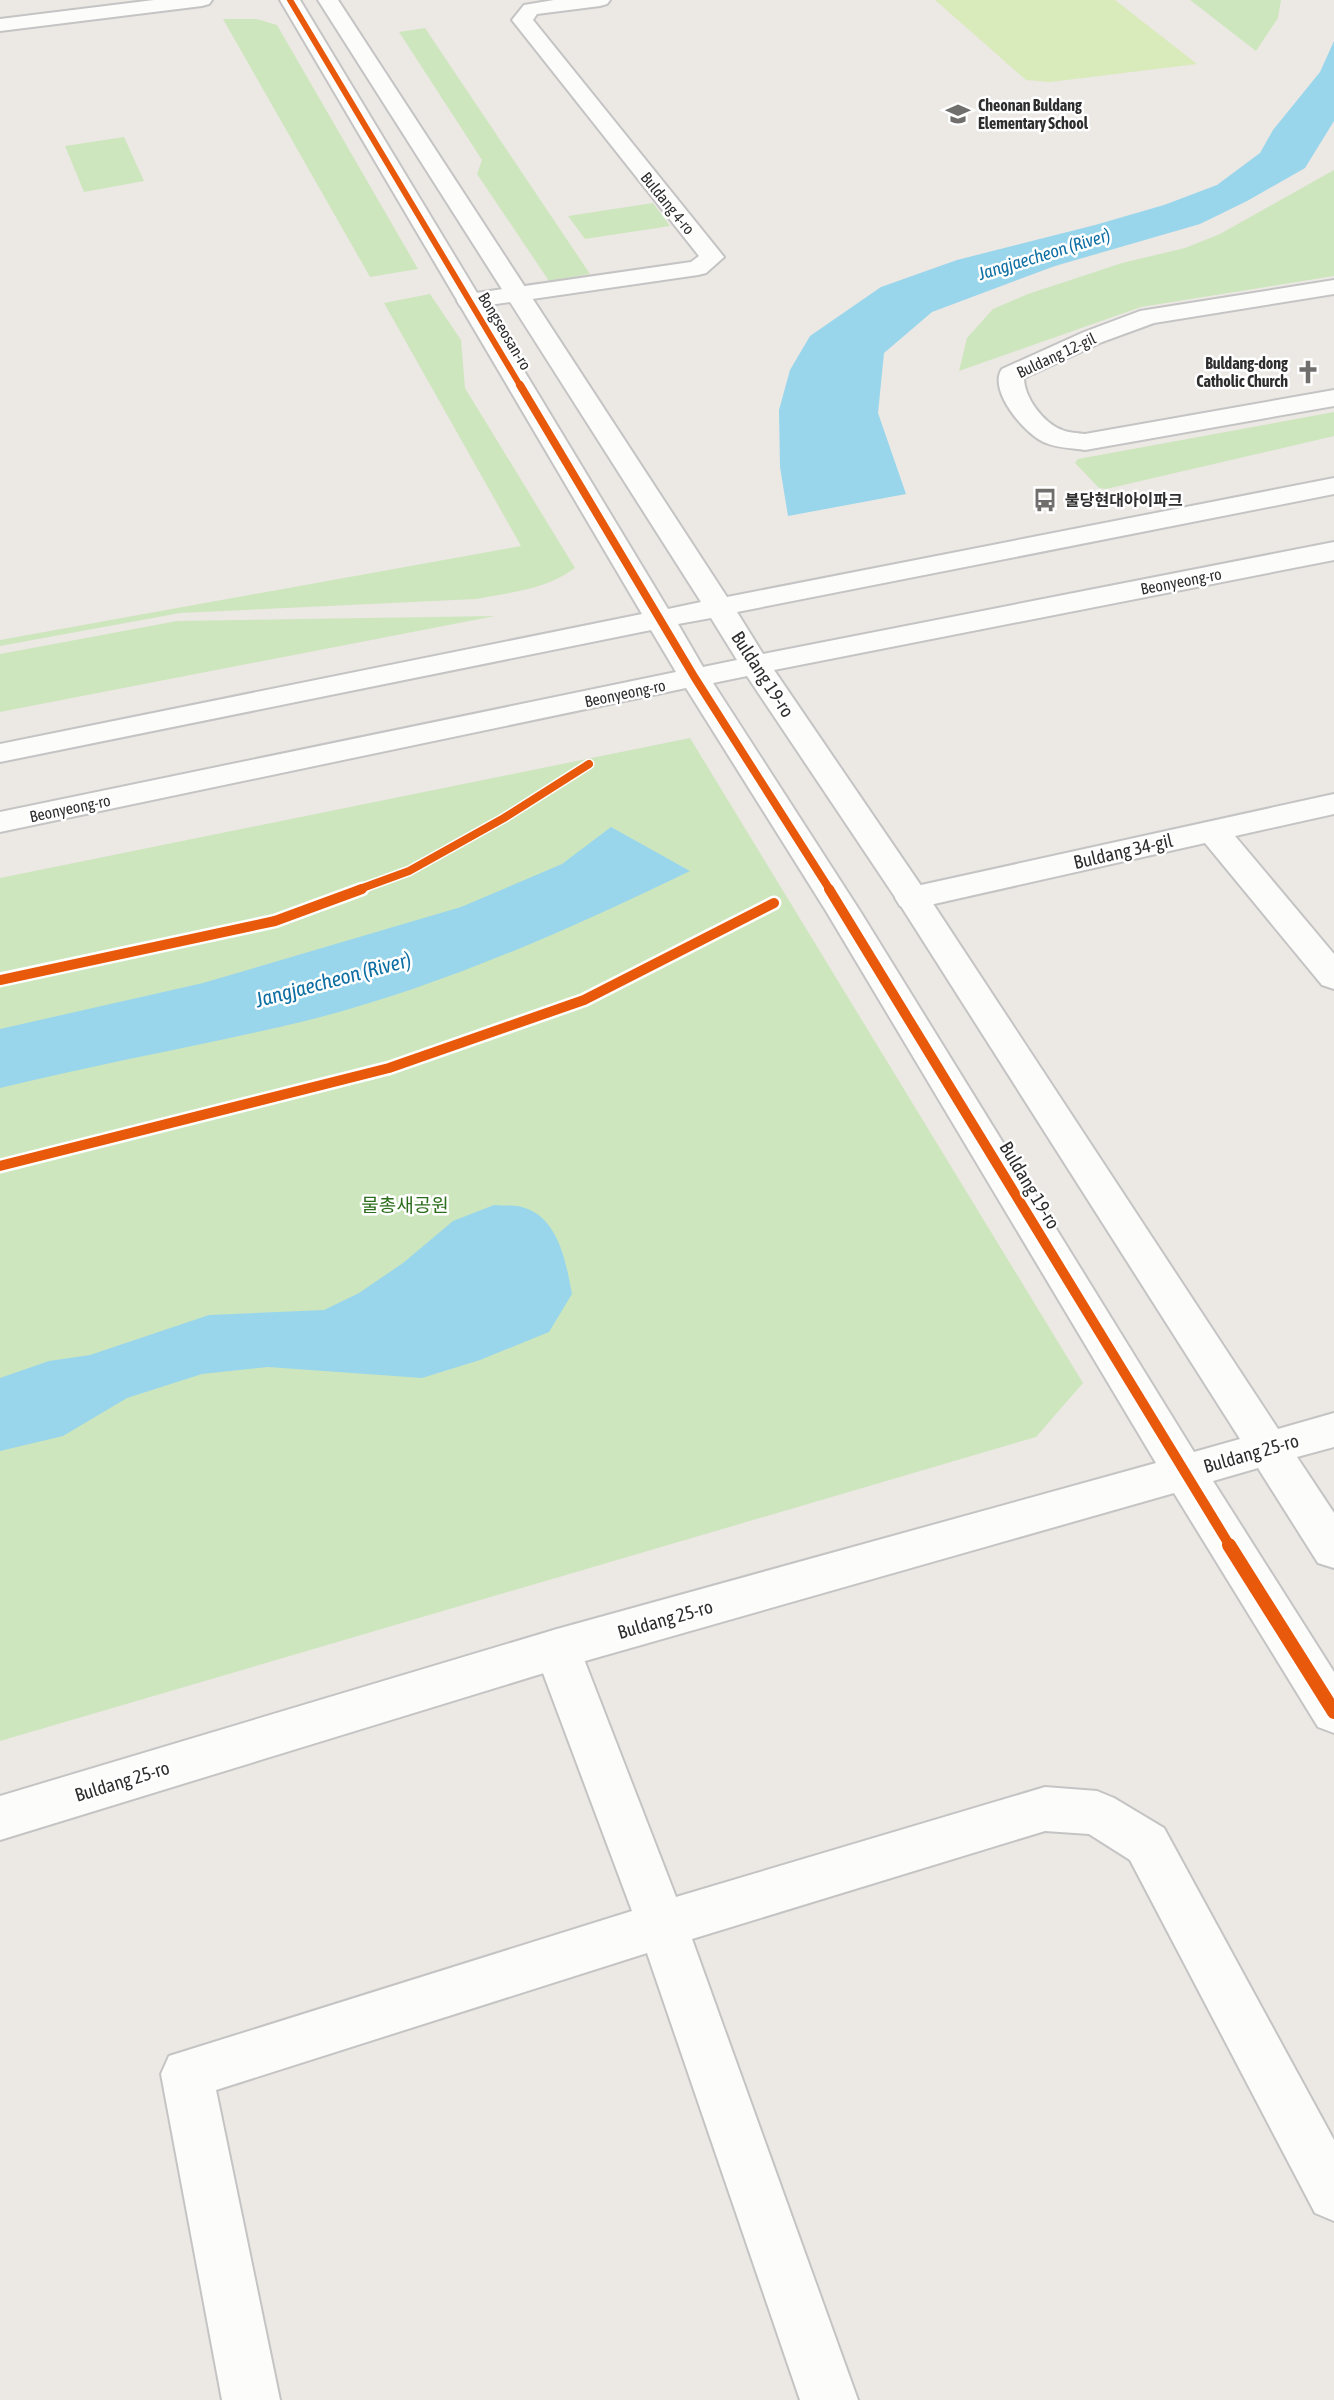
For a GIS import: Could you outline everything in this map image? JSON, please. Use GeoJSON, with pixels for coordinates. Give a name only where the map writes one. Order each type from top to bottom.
{"type":"FeatureCollection","features":[{"type":"Feature","properties":{"kind":"street"},"geometry":{"type":"LineString","coordinates":[[0,25],[202,0]]}},
{"type":"Feature","properties":{"kind":"street","name":"Bongseosan-ro"},"geometry":{"type":"LineString","coordinates":[[290,0],[695,678]]}},
{"type":"Feature","properties":{"kind":"street","name":"Bongseosan-ro"},"geometry":{"type":"LineString","coordinates":[[328,0],[720,607]]}},
{"type":"Feature","properties":{"kind":"street","name":"Buldang 4-ro"},"geometry":{"type":"LineString","coordinates":[[469,301],[698,268],[712,257],[522,20],[531,9],[600,0]]}},
{"type":"Feature","properties":{"kind":"street","name":"Buldang 12-gil"},"geometry":{"type":"LineString","coordinates":[[1334,287],[1149,316],[1093,337],[1011,374],[1011,391],[1032,420],[1053,437],[1084,442],[1334,398]]}},
{"type":"Feature","properties":{"kind":"street"},"geometry":{"type":"LineString","coordinates":[[0,752],[1334,486]]}},
{"type":"Feature","properties":{"kind":"street","name":"Beonyeong-ro"},"geometry":{"type":"LineString","coordinates":[[0,822],[755,665],[1334,551]]}},
{"type":"Feature","properties":{"kind":"street","name":"Buldang 19-ro"},"geometry":{"type":"LineString","coordinates":[[720,607],[755,665],[912,898],[1334,1550]]}},
{"type":"Feature","properties":{"kind":"street","name":"Buldang 19-ro"},"geometry":{"type":"LineString","coordinates":[[695,678],[850,923],[1184,1472],[1334,1712]]}},
{"type":"Feature","properties":{"kind":"street","name":"Buldang 34-gil"},"geometry":{"type":"LineString","coordinates":[[912,898],[1334,804]]}},
{"type":"Feature","properties":{"kind":"street"},"geometry":{"type":"LineString","coordinates":[[1213,831],[1334,977]]}},
{"type":"Feature","properties":{"kind":"street","name":"Buldang 25-ro"},"geometry":{"type":"LineString","coordinates":[[0,1818],[557,1649],[1334,1430]]}},
{"type":"Feature","properties":{"kind":"street"},"geometry":{"type":"LineString","coordinates":[[557,1649],[662,1925],[829,2400]]}},
{"type":"Feature","properties":{"kind":"street"},"geometry":{"type":"LineString","coordinates":[[251,2400],[187,2074],[662,1925],[1045,1809],[1097,1813],[1147,1844],[1334,2193]]}},
{"type":"Feature","properties":{"kind":"green space"},"geometry":{"type":"Polygon","coordinates":[[[935,0],[1115,0],[1197,64],[1050,82],[1026,80],[935,0]]]}},
{"type":"Feature","properties":{"kind":"green space"},"geometry":{"type":"Polygon","coordinates":[[[1190,0],[1281,0],[1278,18],[1256,51],[1190,0]]]}},
{"type":"Feature","properties":{"kind":"green space"},"geometry":{"type":"Polygon","coordinates":[[[223,19],[257,19],[277,25],[418,269],[370,277],[223,19]]]}},
{"type":"Feature","properties":{"kind":"green space"},"geometry":{"type":"Polygon","coordinates":[[[425,28],[590,274],[549,281],[477,174],[482,160],[399,32],[425,28]]]}},
{"type":"Feature","properties":{"kind":"green space"},"geometry":{"type":"Polygon","coordinates":[[[124,137],[144,181],[84,192],[65,146],[124,137]]]}},
{"type":"Feature","properties":{"kind":"green space"},"geometry":{"type":"Polygon","coordinates":[[[1334,170],[1334,276],[1141,307],[959,371],[967,338],[993,309],[1028,294],[1122,263],[1185,248],[1220,234],[1334,170]]]}},
{"type":"Feature","properties":{"kind":"green space"},"geometry":{"type":"Polygon","coordinates":[[[653,203],[670,226],[585,239],[568,216],[653,203]]]}},
{"type":"Feature","properties":{"kind":"green space"},"geometry":{"type":"Polygon","coordinates":[[[430,294],[461,340],[465,388],[575,568],[540,585],[476,599],[180,613],[0,646],[0,640],[521,546],[384,303],[430,294]]]}},
{"type":"Feature","properties":{"kind":"green space"},"geometry":{"type":"Polygon","coordinates":[[[1334,412],[1334,436],[1106,489],[1099,488],[1075,463],[1078,459],[1334,412]]]}},
{"type":"Feature","properties":{"kind":"green space"},"geometry":{"type":"Polygon","coordinates":[[[495,616],[0,712],[0,654],[177,621],[495,616]]]}},
{"type":"Feature","properties":{"kind":"green space","name":"물총새공원"},"geometry":{"type":"Polygon","coordinates":[[[690,738],[1083,1383],[1036,1437],[0,1741],[0,878],[690,738]]]}},
{"type":"Feature","properties":{"kind":"water","name":"Jangjaecheon (River)"},"geometry":{"type":"Polygon","coordinates":[[[1334,41],[1334,121],[1305,168],[1200,224],[1055,266],[932,312],[884,353],[878,413],[906,494],[788,516],[780,467],[779,410],[790,370],[810,336],[881,287],[957,260],[1095,225],[1164,205],[1217,185],[1260,153],[1273,130],[1320,72],[1334,41]]]}},
{"type":"Feature","properties":{"kind":"water","name":"Jangjaecheon (River)"},"geometry":{"type":"Polygon","coordinates":[[[611,827],[690,871],[502,956],[354,1008],[267,1030],[0,1088],[0,1029],[203,983],[461,907],[562,864],[611,827]]]}},
{"type":"Feature","properties":{"kind":"water"},"geometry":{"type":"Polygon","coordinates":[[[494,1205],[519,1206],[535,1212],[545,1220],[559,1243],[572,1294],[549,1332],[480,1360],[422,1378],[268,1367],[202,1374],[127,1398],[63,1436],[0,1451],[0,1378],[49,1361],[90,1355],[209,1315],[324,1310],[359,1293],[403,1263],[453,1221],[494,1205]]]}},
{"type":"Feature","properties":{"kind":"cycle path"},"geometry":{"type":"LineString","coordinates":[[290,0],[695,678],[843,911],[1184,1472],[1334,1712]]}},
{"type":"Feature","properties":{"kind":"cycle path"},"geometry":{"type":"LineString","coordinates":[[0,980],[275,921],[409,871],[504,818],[589,764]]}},
{"type":"Feature","properties":{"kind":"cycle path"},"geometry":{"type":"LineString","coordinates":[[0,1166],[389,1068],[584,1000],[774,903]]}},
{"type":"Feature","properties":{"kind":"place","name":"Cheonan Buldang Elementary School"},"geometry":{"type":"Point","coordinates":[958,114]}},
{"type":"Feature","properties":{"kind":"place","name":"Buldang-dong Catholic Church"},"geometry":{"type":"Point","coordinates":[1308,372]}},
{"type":"Feature","properties":{"kind":"place","name":"불당현대아이파크"},"geometry":{"type":"Point","coordinates":[1045,500]}}]}
